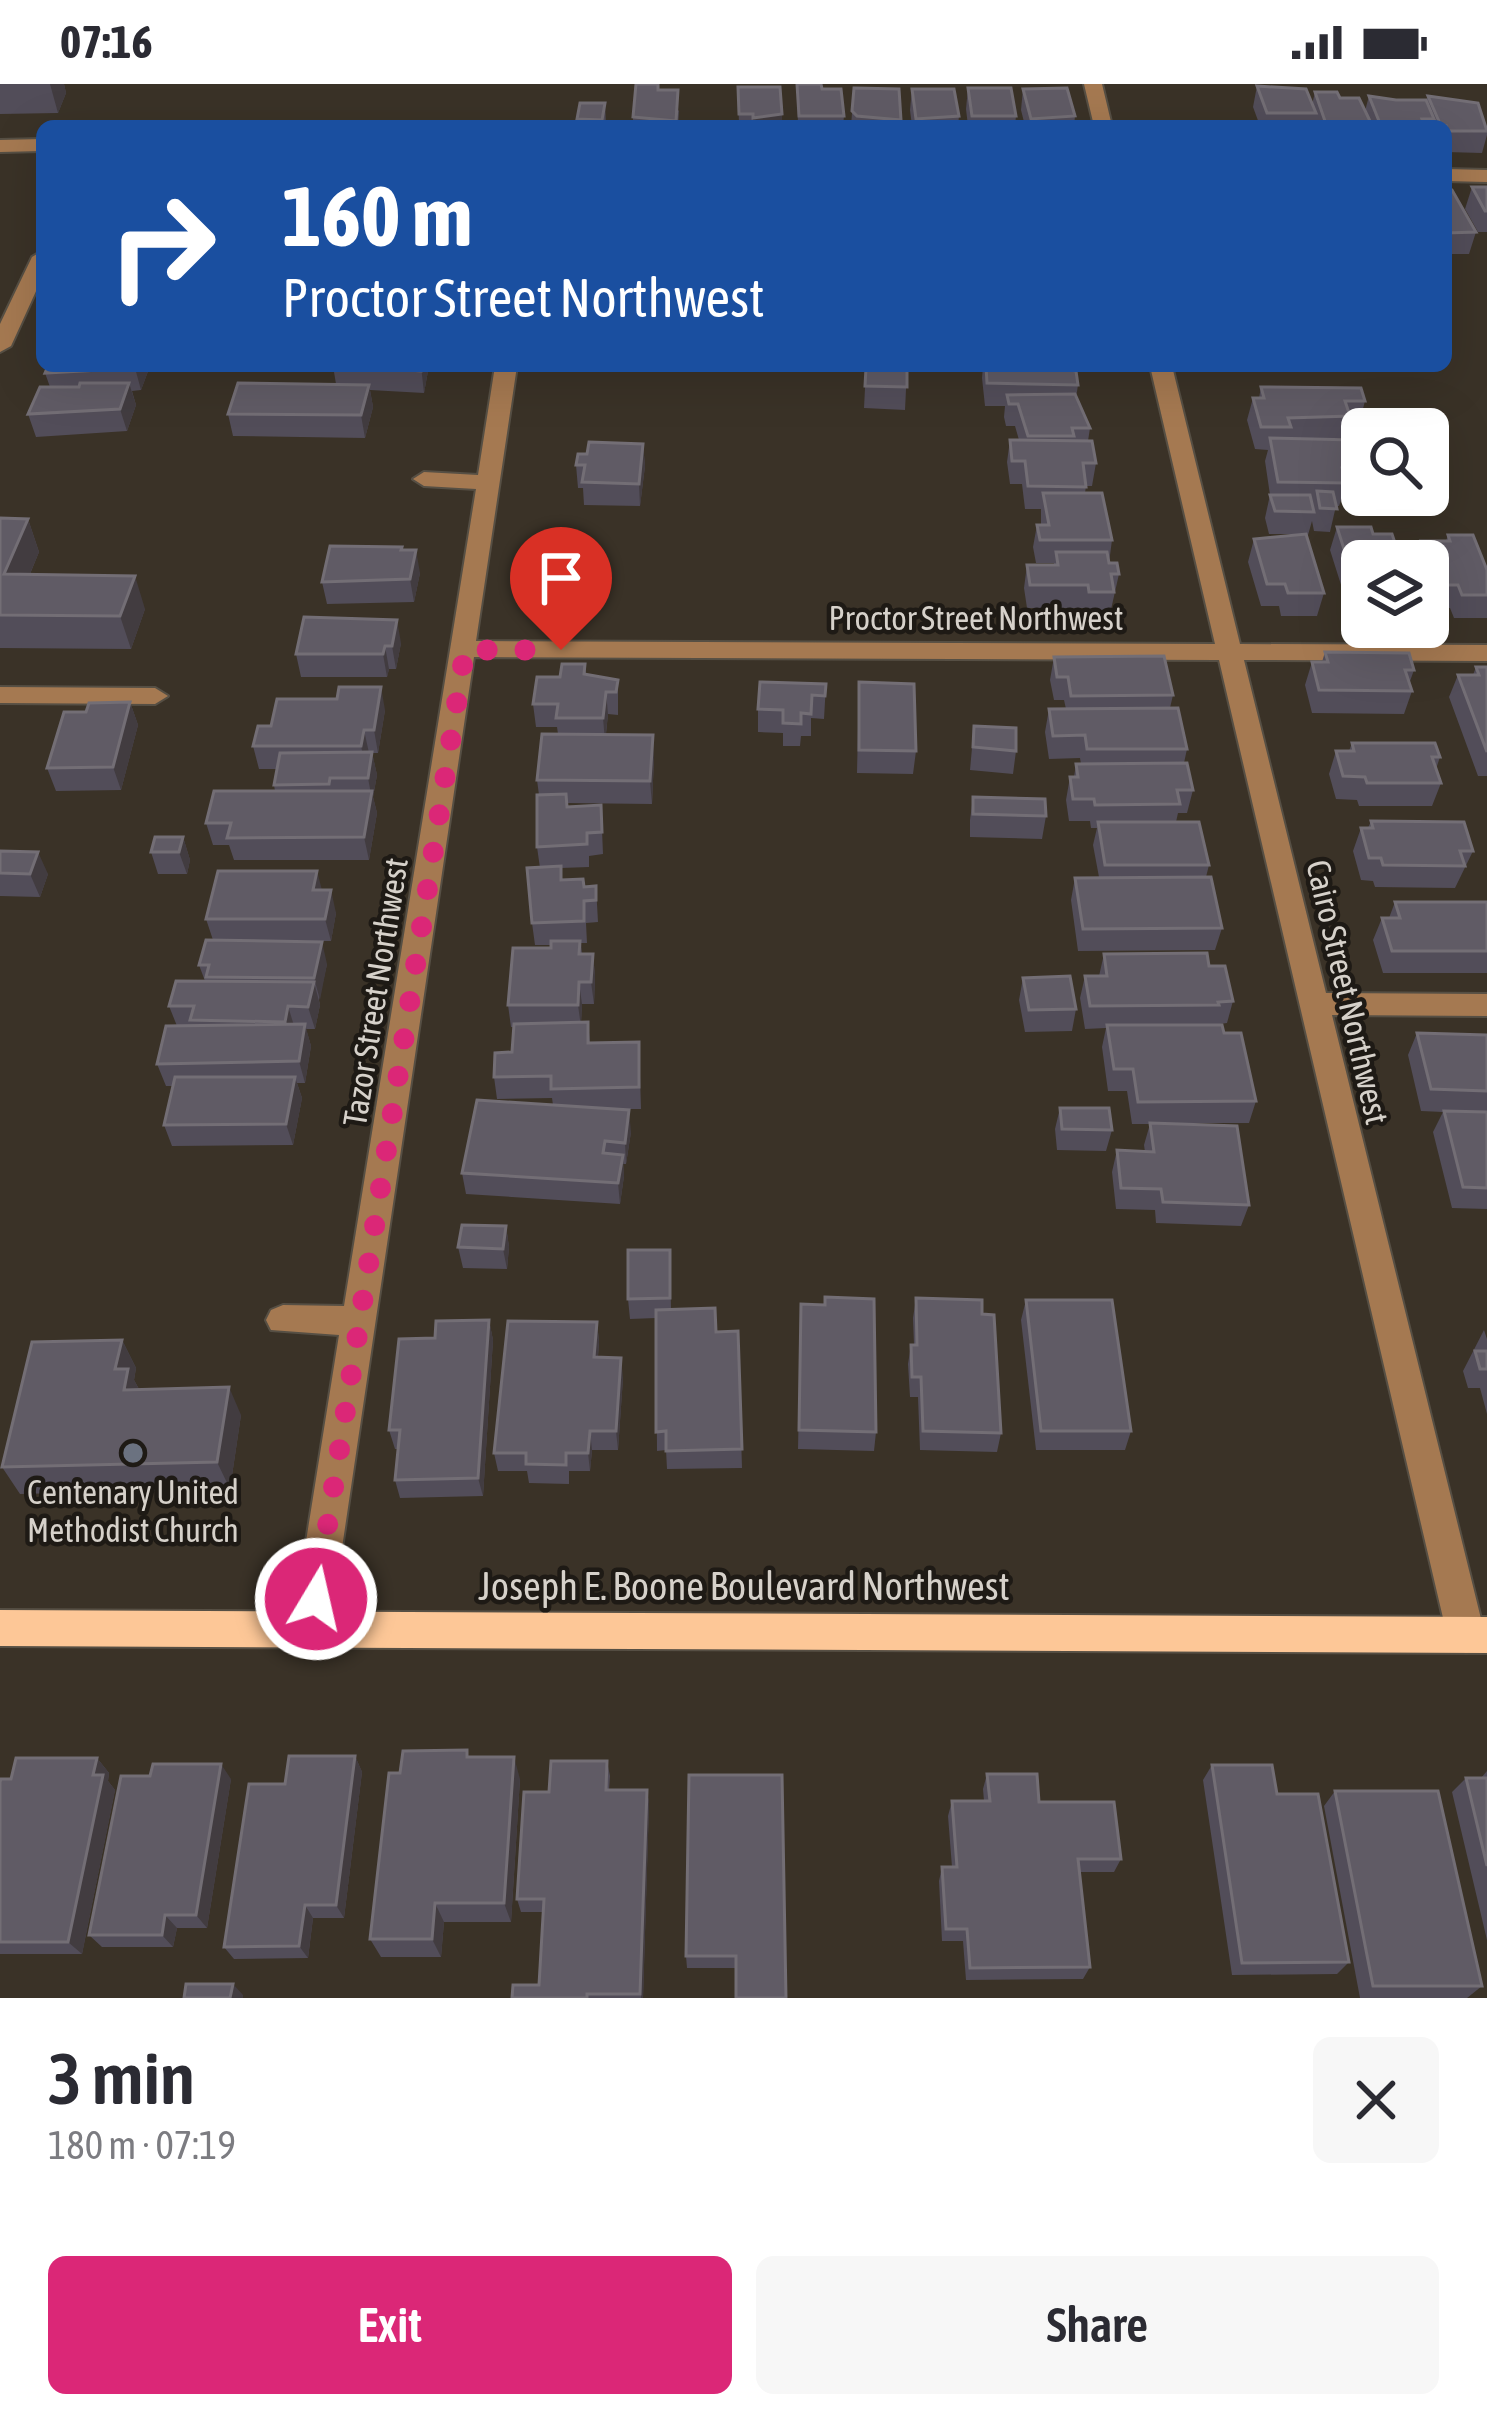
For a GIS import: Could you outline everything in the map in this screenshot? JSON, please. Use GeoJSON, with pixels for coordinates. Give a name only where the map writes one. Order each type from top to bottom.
{"type":"FeatureCollection","features":[{"type":"Feature","properties":{"kind":"main road","name":"Joseph E. Boone Boulevard Northwest"},"geometry":{"type":"LineString","coordinates":[[0,1628],[1476,1635]]}},
{"type":"Feature","properties":{"kind":"street"},"geometry":{"type":"LineString","coordinates":[[1093,84],[1102,120]]}},
{"type":"Feature","properties":{"kind":"street"},"geometry":{"type":"LineString","coordinates":[[0,146],[36,145]]}},
{"type":"Feature","properties":{"kind":"street"},"geometry":{"type":"LineString","coordinates":[[1452,175],[1487,176]]}},
{"type":"Feature","properties":{"kind":"street"},"geometry":{"type":"LineString","coordinates":[[0,346],[36,270]]}},
{"type":"Feature","properties":{"kind":"street"},"geometry":{"type":"LineString","coordinates":[[0,294],[25,294]]}},
{"type":"Feature","properties":{"kind":"street","name":"Tazor Street Northwest"},"geometry":{"type":"LineString","coordinates":[[311,1629],[505,372]]}},
{"type":"Feature","properties":{"kind":"street","name":"Cairo Street Northwest"},"geometry":{"type":"LineString","coordinates":[[1162,372],[1314,1004],[1476,1635]]}},
{"type":"Feature","properties":{"kind":"street"},"geometry":{"type":"LineString","coordinates":[[424,479],[489,483]]}},
{"type":"Feature","properties":{"kind":"street","name":"Proctor Street Northwest"},"geometry":{"type":"LineString","coordinates":[[465,650],[1487,653]]}},
{"type":"Feature","properties":{"kind":"street"},"geometry":{"type":"LineString","coordinates":[[0,695],[155,696]]}},
{"type":"Feature","properties":{"kind":"street"},"geometry":{"type":"LineString","coordinates":[[1314,1004],[1487,1005]]}},
{"type":"Feature","properties":{"kind":"street"},"geometry":{"type":"LineString","coordinates":[[283,1320],[359,1321]]}},
{"type":"Feature","properties":{"kind":"building"},"geometry":{"type":"Polygon","coordinates":[[[636,84],[678,90],[676,120],[633,117],[636,84]]]}},
{"type":"Feature","properties":{"kind":"building"},"geometry":{"type":"Polygon","coordinates":[[[797,84],[841,89],[844,116],[799,116],[797,84]]]}},
{"type":"Feature","properties":{"kind":"building"},"geometry":{"type":"Polygon","coordinates":[[[1257,86],[1306,89],[1316,113],[1267,113],[1257,86]]]}},
{"type":"Feature","properties":{"kind":"building"},"geometry":{"type":"Polygon","coordinates":[[[738,87],[780,87],[782,114],[753,118],[753,114],[739,114],[738,87]]]}},
{"type":"Feature","properties":{"kind":"building"},"geometry":{"type":"Polygon","coordinates":[[[854,88],[899,89],[901,120],[857,116],[852,111],[854,88]]]}},
{"type":"Feature","properties":{"kind":"building"},"geometry":{"type":"Polygon","coordinates":[[[968,88],[1011,88],[1016,116],[972,116],[968,88]]]}},
{"type":"Feature","properties":{"kind":"building"},"geometry":{"type":"Polygon","coordinates":[[[1067,88],[1075,116],[1031,119],[1023,89],[1067,88]]]}},
{"type":"Feature","properties":{"kind":"building"},"geometry":{"type":"Polygon","coordinates":[[[912,89],[954,89],[959,116],[916,119],[912,89]]]}},
{"type":"Feature","properties":{"kind":"building"},"geometry":{"type":"Polygon","coordinates":[[[1315,92],[1359,98],[1370,120],[1325,120],[1315,92]]]}},
{"type":"Feature","properties":{"kind":"building"},"geometry":{"type":"Polygon","coordinates":[[[1369,96],[1426,100],[1434,119],[1422,120],[1379,120],[1369,96]]]}},
{"type":"Feature","properties":{"kind":"building"},"geometry":{"type":"Polygon","coordinates":[[[1428,96],[1478,103],[1487,131],[1452,131],[1452,120],[1438,120],[1428,96]]]}},
{"type":"Feature","properties":{"kind":"building"},"geometry":{"type":"Polygon","coordinates":[[[580,103],[605,103],[602,120],[577,119],[580,103]]]}},
{"type":"Feature","properties":{"kind":"building"},"geometry":{"type":"Polygon","coordinates":[[[1472,187],[1487,187],[1487,211],[1485,211],[1472,187]]]}},
{"type":"Feature","properties":{"kind":"building"},"geometry":{"type":"Polygon","coordinates":[[[1452,190],[1476,232],[1452,233],[1452,190]]]}},
{"type":"Feature","properties":{"kind":"building"},"geometry":{"type":"Polygon","coordinates":[[[866,372],[907,372],[907,387],[865,386],[866,372]]]}},
{"type":"Feature","properties":{"kind":"building"},"geometry":{"type":"Polygon","coordinates":[[[986,372],[1076,372],[1078,385],[987,383],[986,372]]]}},
{"type":"Feature","properties":{"kind":"building"},"geometry":{"type":"Polygon","coordinates":[[[80,383],[129,383],[120,409],[28,414],[40,387],[79,387],[80,383]]]}},
{"type":"Feature","properties":{"kind":"building"},"geometry":{"type":"Polygon","coordinates":[[[238,383],[369,385],[361,415],[228,414],[238,383]]]}},
{"type":"Feature","properties":{"kind":"building"},"geometry":{"type":"Polygon","coordinates":[[[1261,387],[1361,388],[1365,401],[1345,401],[1347,408],[1341,408],[1341,416],[1288,418],[1291,427],[1261,427],[1253,398],[1264,398],[1261,387]]]}},
{"type":"Feature","properties":{"kind":"building"},"geometry":{"type":"Polygon","coordinates":[[[1075,394],[1090,428],[1072,428],[1074,436],[1028,436],[1018,404],[1009,404],[1007,395],[1075,394]]]}},
{"type":"Feature","properties":{"kind":"building"},"geometry":{"type":"Polygon","coordinates":[[[1270,438],[1341,440],[1341,483],[1278,482],[1270,438]]]}},
{"type":"Feature","properties":{"kind":"building"},"geometry":{"type":"Polygon","coordinates":[[[1010,440],[1092,441],[1096,463],[1083,463],[1086,487],[1028,486],[1025,461],[1012,461],[1010,440]]]}},
{"type":"Feature","properties":{"kind":"building"},"geometry":{"type":"Polygon","coordinates":[[[589,442],[643,444],[639,484],[582,482],[585,465],[576,465],[578,454],[587,454],[589,442]]]}},
{"type":"Feature","properties":{"kind":"building"},"geometry":{"type":"Polygon","coordinates":[[[1317,491],[1333,492],[1337,509],[1320,508],[1317,491]]]}},
{"type":"Feature","properties":{"kind":"building"},"geometry":{"type":"Polygon","coordinates":[[[1043,493],[1102,493],[1112,540],[1040,540],[1037,525],[1049,525],[1043,493]]]}},
{"type":"Feature","properties":{"kind":"building"},"geometry":{"type":"Polygon","coordinates":[[[1270,495],[1310,495],[1314,512],[1275,511],[1270,495]]]}},
{"type":"Feature","properties":{"kind":"building"},"geometry":{"type":"Polygon","coordinates":[[[0,518],[28,519],[4,574],[135,576],[120,616],[0,615],[0,518]]]}},
{"type":"Feature","properties":{"kind":"building"},"geometry":{"type":"Polygon","coordinates":[[[1337,527],[1371,527],[1373,534],[1392,534],[1394,540],[1341,540],[1337,527]]]}},
{"type":"Feature","properties":{"kind":"building"},"geometry":{"type":"Polygon","coordinates":[[[1306,534],[1324,593],[1288,593],[1285,584],[1267,584],[1254,539],[1306,534]]]}},
{"type":"Feature","properties":{"kind":"building"},"geometry":{"type":"Polygon","coordinates":[[[1448,535],[1473,535],[1487,570],[1487,595],[1462,595],[1458,585],[1449,585],[1448,535]]]}},
{"type":"Feature","properties":{"kind":"building"},"geometry":{"type":"Polygon","coordinates":[[[330,546],[416,550],[410,579],[322,582],[330,546]]]}},
{"type":"Feature","properties":{"kind":"building"},"geometry":{"type":"Polygon","coordinates":[[[1056,552],[1107,552],[1119,574],[1111,574],[1114,592],[1089,592],[1088,585],[1030,585],[1027,565],[1058,565],[1056,552]]]}},
{"type":"Feature","properties":{"kind":"building"},"geometry":{"type":"Polygon","coordinates":[[[304,617],[397,620],[392,646],[385,646],[383,654],[296,654],[304,617]]]}},
{"type":"Feature","properties":{"kind":"building"},"geometry":{"type":"Polygon","coordinates":[[[1325,652],[1409,653],[1414,670],[1405,670],[1412,691],[1319,690],[1312,662],[1328,662],[1325,652]]]}},
{"type":"Feature","properties":{"kind":"building"},"geometry":{"type":"Polygon","coordinates":[[[1164,656],[1173,695],[1071,696],[1068,677],[1057,677],[1054,657],[1164,656]]]}},
{"type":"Feature","properties":{"kind":"building"},"geometry":{"type":"Polygon","coordinates":[[[562,664],[585,664],[584,674],[618,680],[616,692],[606,692],[603,718],[556,718],[558,704],[533,704],[537,677],[560,677],[562,664]]]}},
{"type":"Feature","properties":{"kind":"building"},"geometry":{"type":"Polygon","coordinates":[[[1476,667],[1487,667],[1487,752],[1458,675],[1479,675],[1476,667]]]}},
{"type":"Feature","properties":{"kind":"building"},"geometry":{"type":"Polygon","coordinates":[[[760,682],[826,684],[825,696],[812,695],[811,714],[801,713],[801,724],[783,723],[783,710],[758,709],[760,682]]]}},
{"type":"Feature","properties":{"kind":"building"},"geometry":{"type":"Polygon","coordinates":[[[859,682],[914,684],[916,751],[859,750],[859,682]]]}},
{"type":"Feature","properties":{"kind":"building"},"geometry":{"type":"Polygon","coordinates":[[[339,687],[381,687],[374,730],[364,730],[361,746],[253,746],[258,726],[271,726],[277,699],[337,699],[339,687]]]}},
{"type":"Feature","properties":{"kind":"building"},"geometry":{"type":"Polygon","coordinates":[[[130,702],[113,767],[47,768],[64,712],[86,712],[89,703],[130,702]]]}},
{"type":"Feature","properties":{"kind":"building"},"geometry":{"type":"Polygon","coordinates":[[[1178,708],[1187,749],[1087,749],[1085,735],[1053,736],[1049,709],[1178,708]]]}},
{"type":"Feature","properties":{"kind":"building"},"geometry":{"type":"Polygon","coordinates":[[[974,726],[1016,728],[1016,751],[973,747],[974,726]]]}},
{"type":"Feature","properties":{"kind":"building"},"geometry":{"type":"Polygon","coordinates":[[[542,734],[653,735],[650,781],[537,780],[542,734]]]}},
{"type":"Feature","properties":{"kind":"building"},"geometry":{"type":"Polygon","coordinates":[[[1352,743],[1435,743],[1440,757],[1432,757],[1441,783],[1367,783],[1365,777],[1343,776],[1336,751],[1354,751],[1352,743]]]}},
{"type":"Feature","properties":{"kind":"building"},"geometry":{"type":"Polygon","coordinates":[[[372,752],[368,778],[274,785],[280,753],[372,752]]]}},
{"type":"Feature","properties":{"kind":"building"},"geometry":{"type":"Polygon","coordinates":[[[1187,763],[1193,790],[1177,790],[1180,804],[1095,805],[1094,799],[1073,799],[1070,777],[1078,777],[1076,764],[1187,763]]]}},
{"type":"Feature","properties":{"kind":"building"},"geometry":{"type":"Polygon","coordinates":[[[214,791],[372,791],[364,837],[227,838],[231,823],[206,823],[214,791]]]}},
{"type":"Feature","properties":{"kind":"building"},"geometry":{"type":"Polygon","coordinates":[[[566,794],[567,807],[601,805],[602,832],[587,833],[587,844],[537,847],[537,795],[566,794]]]}},
{"type":"Feature","properties":{"kind":"building"},"geometry":{"type":"Polygon","coordinates":[[[973,797],[1045,799],[1046,816],[973,814],[973,797]]]}},
{"type":"Feature","properties":{"kind":"building"},"geometry":{"type":"Polygon","coordinates":[[[1371,821],[1464,822],[1473,851],[1460,851],[1465,866],[1383,865],[1381,858],[1369,858],[1361,828],[1373,828],[1371,821]]]}},
{"type":"Feature","properties":{"kind":"building"},"geometry":{"type":"Polygon","coordinates":[[[1098,822],[1199,822],[1209,865],[1105,865],[1098,822]]]}},
{"type":"Feature","properties":{"kind":"building"},"geometry":{"type":"Polygon","coordinates":[[[155,837],[183,837],[179,852],[151,852],[155,837]]]}},
{"type":"Feature","properties":{"kind":"building"},"geometry":{"type":"Polygon","coordinates":[[[0,851],[38,852],[30,874],[0,873],[0,851]]]}},
{"type":"Feature","properties":{"kind":"building"},"geometry":{"type":"Polygon","coordinates":[[[561,866],[561,880],[583,879],[584,887],[596,886],[596,900],[584,901],[584,921],[532,923],[527,868],[561,866]]]}},
{"type":"Feature","properties":{"kind":"building"},"geometry":{"type":"Polygon","coordinates":[[[218,871],[317,871],[313,890],[331,890],[325,919],[206,919],[218,871]]]}},
{"type":"Feature","properties":{"kind":"building"},"geometry":{"type":"Polygon","coordinates":[[[1211,877],[1222,928],[1083,929],[1075,878],[1211,877]]]}},
{"type":"Feature","properties":{"kind":"building"},"geometry":{"type":"Polygon","coordinates":[[[1395,902],[1487,902],[1487,951],[1392,951],[1382,918],[1400,918],[1395,902]]]}},
{"type":"Feature","properties":{"kind":"building"},"geometry":{"type":"Polygon","coordinates":[[[206,940],[322,942],[314,978],[206,977],[209,965],[199,965],[206,940]]]}},
{"type":"Feature","properties":{"kind":"building"},"geometry":{"type":"Polygon","coordinates":[[[551,941],[580,941],[579,954],[593,954],[591,982],[579,982],[578,1005],[508,1005],[513,948],[551,948],[551,941]]]}},
{"type":"Feature","properties":{"kind":"building"},"geometry":{"type":"Polygon","coordinates":[[[1207,953],[1209,966],[1225,966],[1233,1001],[1090,1006],[1085,976],[1107,976],[1104,954],[1207,953]]]}},
{"type":"Feature","properties":{"kind":"building"},"geometry":{"type":"Polygon","coordinates":[[[1070,976],[1076,1009],[1029,1010],[1023,978],[1070,976]]]}},
{"type":"Feature","properties":{"kind":"building"},"geometry":{"type":"Polygon","coordinates":[[[176,981],[314,982],[308,1007],[288,1006],[285,1022],[190,1020],[194,1006],[169,1006],[176,981]]]}},
{"type":"Feature","properties":{"kind":"building"},"geometry":{"type":"Polygon","coordinates":[[[588,1022],[588,1043],[639,1042],[639,1087],[551,1089],[551,1076],[494,1077],[495,1053],[512,1052],[514,1024],[588,1022]]]}},
{"type":"Feature","properties":{"kind":"building"},"geometry":{"type":"Polygon","coordinates":[[[305,1024],[299,1061],[157,1064],[166,1026],[305,1024]]]}},
{"type":"Feature","properties":{"kind":"building"},"geometry":{"type":"Polygon","coordinates":[[[1107,1025],[1222,1025],[1224,1033],[1241,1033],[1256,1101],[1138,1102],[1133,1069],[1114,1069],[1107,1025]]]}},
{"type":"Feature","properties":{"kind":"building"},"geometry":{"type":"Polygon","coordinates":[[[1417,1033],[1487,1035],[1487,1091],[1431,1089],[1417,1033]]]}},
{"type":"Feature","properties":{"kind":"building"},"geometry":{"type":"Polygon","coordinates":[[[175,1077],[295,1077],[286,1124],[164,1125],[175,1077]]]}},
{"type":"Feature","properties":{"kind":"building"},"geometry":{"type":"Polygon","coordinates":[[[477,1100],[629,1110],[625,1143],[605,1141],[603,1153],[623,1155],[618,1183],[462,1173],[477,1100]]]}},
{"type":"Feature","properties":{"kind":"building"},"geometry":{"type":"Polygon","coordinates":[[[1060,1108],[1109,1108],[1112,1130],[1062,1129],[1060,1108]]]}},
{"type":"Feature","properties":{"kind":"building"},"geometry":{"type":"Polygon","coordinates":[[[1444,1111],[1487,1112],[1487,1188],[1463,1187],[1444,1111]]]}},
{"type":"Feature","properties":{"kind":"building"},"geometry":{"type":"Polygon","coordinates":[[[1150,1123],[1237,1126],[1249,1205],[1163,1202],[1161,1189],[1121,1188],[1117,1150],[1154,1152],[1150,1123]]]}},
{"type":"Feature","properties":{"kind":"building"},"geometry":{"type":"Polygon","coordinates":[[[462,1225],[506,1226],[503,1249],[458,1247],[462,1225]]]}},
{"type":"Feature","properties":{"kind":"building"},"geometry":{"type":"Polygon","coordinates":[[[628,1250],[670,1250],[670,1298],[628,1299],[628,1250]]]}},
{"type":"Feature","properties":{"kind":"building"},"geometry":{"type":"Polygon","coordinates":[[[825,1297],[874,1299],[876,1432],[799,1430],[801,1304],[825,1305],[825,1297]]]}},
{"type":"Feature","properties":{"kind":"building"},"geometry":{"type":"Polygon","coordinates":[[[916,1298],[982,1300],[982,1314],[994,1315],[1001,1433],[923,1431],[921,1377],[912,1377],[916,1298]]]}},
{"type":"Feature","properties":{"kind":"building"},"geometry":{"type":"Polygon","coordinates":[[[1026,1300],[1112,1300],[1131,1431],[1041,1431],[1026,1300]]]}},
{"type":"Feature","properties":{"kind":"building"},"geometry":{"type":"Polygon","coordinates":[[[715,1308],[716,1332],[738,1331],[742,1449],[666,1451],[666,1431],[656,1432],[656,1310],[715,1308]]]}},
{"type":"Feature","properties":{"kind":"building"},"geometry":{"type":"Polygon","coordinates":[[[489,1320],[478,1478],[395,1480],[400,1430],[389,1430],[399,1339],[435,1338],[436,1321],[489,1320]]]}},
{"type":"Feature","properties":{"kind":"building"},"geometry":{"type":"Polygon","coordinates":[[[508,1321],[597,1322],[594,1357],[621,1358],[616,1431],[590,1431],[588,1453],[566,1453],[566,1465],[526,1464],[526,1453],[494,1453],[508,1321]]]}},
{"type":"Feature","properties":{"kind":"building","name":"Centenary United Methodist Church"},"geometry":{"type":"Polygon","coordinates":[[[122,1340],[115,1369],[128,1369],[124,1390],[229,1387],[217,1462],[2,1467],[32,1342],[122,1340]]]}},
{"type":"Feature","properties":{"kind":"building"},"geometry":{"type":"Polygon","coordinates":[[[1475,1351],[1487,1351],[1487,1369],[1480,1369],[1475,1351]]]}},
{"type":"Feature","properties":{"kind":"building"},"geometry":{"type":"Polygon","coordinates":[[[467,1750],[467,1757],[514,1757],[504,1903],[435,1903],[432,1939],[370,1939],[389,1773],[400,1773],[403,1751],[467,1750]]]}},
{"type":"Feature","properties":{"kind":"building"},"geometry":{"type":"Polygon","coordinates":[[[289,1756],[355,1756],[336,1905],[305,1905],[299,1946],[224,1947],[249,1784],[285,1784],[289,1756]]]}},
{"type":"Feature","properties":{"kind":"building"},"geometry":{"type":"Polygon","coordinates":[[[16,1758],[97,1758],[93,1775],[103,1775],[68,1942],[0,1942],[0,1782],[11,1779],[16,1758]]]}},
{"type":"Feature","properties":{"kind":"building"},"geometry":{"type":"Polygon","coordinates":[[[551,1761],[607,1761],[606,1790],[647,1790],[640,1994],[512,1998],[513,1985],[539,1985],[544,1899],[517,1899],[524,1792],[549,1792],[551,1761]]]}},
{"type":"Feature","properties":{"kind":"building"},"geometry":{"type":"Polygon","coordinates":[[[153,1764],[221,1764],[196,1915],[165,1915],[162,1935],[89,1935],[121,1776],[150,1776],[153,1764]]]}},
{"type":"Feature","properties":{"kind":"building"},"geometry":{"type":"Polygon","coordinates":[[[1212,1765],[1272,1765],[1277,1794],[1318,1794],[1349,1962],[1242,1963],[1212,1765]]]}},
{"type":"Feature","properties":{"kind":"building"},"geometry":{"type":"Polygon","coordinates":[[[987,1774],[1037,1774],[1039,1802],[1114,1802],[1121,1859],[1078,1859],[1090,1967],[970,1968],[967,1929],[946,1929],[942,1867],[957,1867],[952,1801],[990,1801],[987,1774]]]}},
{"type":"Feature","properties":{"kind":"building"},"geometry":{"type":"Polygon","coordinates":[[[689,1775],[782,1775],[786,1998],[736,1998],[736,1956],[686,1956],[689,1775]]]}},
{"type":"Feature","properties":{"kind":"building"},"geometry":{"type":"Polygon","coordinates":[[[1466,1778],[1487,1778],[1487,1866],[1466,1778]]]}},
{"type":"Feature","properties":{"kind":"building"},"geometry":{"type":"Polygon","coordinates":[[[1335,1791],[1438,1791],[1482,1986],[1373,1986],[1335,1791]]]}},
{"type":"Feature","properties":{"kind":"building"},"geometry":{"type":"Polygon","coordinates":[[[186,1984],[233,1984],[230,1998],[184,1998],[186,1984]]]}},
{"type":"Feature","properties":{"kind":"place","name":"Centenary United Methodist Church"},"geometry":{"type":"Point","coordinates":[133,1453]}},
{"type":"Feature","properties":{"kind":"route"},"geometry":{"type":"LineString","coordinates":[[316,1599],[465,650],[561,650]]}}]}
